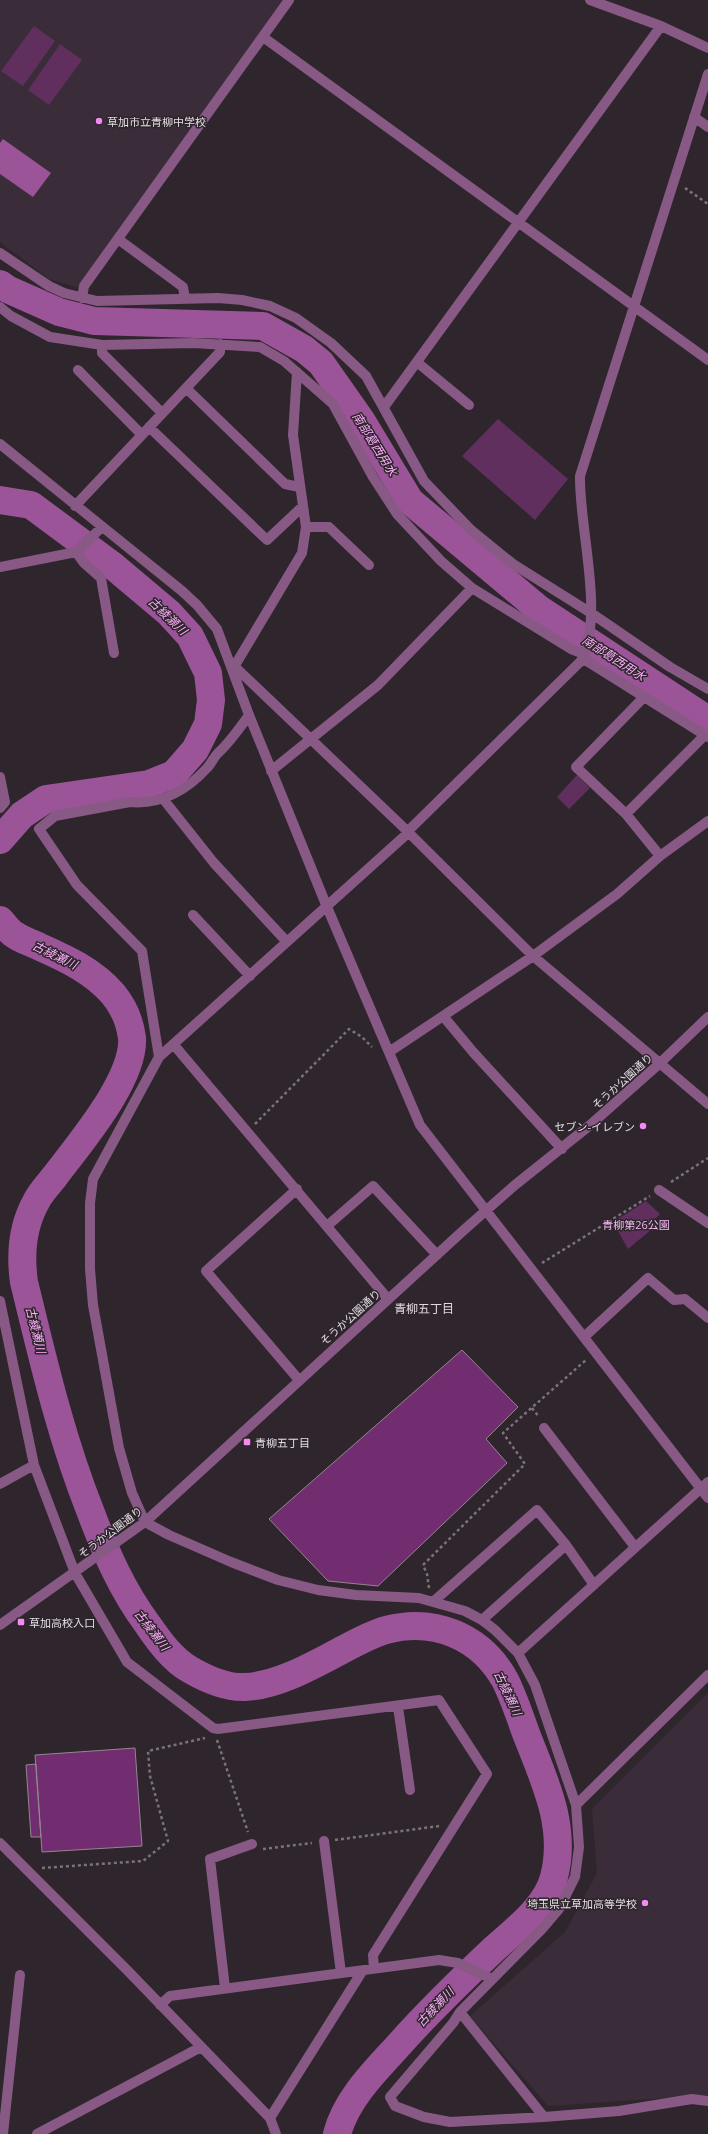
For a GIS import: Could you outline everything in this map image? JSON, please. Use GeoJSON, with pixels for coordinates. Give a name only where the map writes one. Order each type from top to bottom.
{"type":"FeatureCollection","features":[{"type":"Feature","properties":{"kind":"street"},"geometry":{"type":"LineString","coordinates":[[82,298],[84,286],[289,0]]}},
{"type":"Feature","properties":{"kind":"street"},"geometry":{"type":"LineString","coordinates":[[590,0],[661,26],[708,48]]}},
{"type":"Feature","properties":{"kind":"street"},"geometry":{"type":"LineString","coordinates":[[384,407],[418,363],[518,221],[661,26]]}},
{"type":"Feature","properties":{"kind":"street"},"geometry":{"type":"LineString","coordinates":[[263,37],[708,360]]}},
{"type":"Feature","properties":{"kind":"street"},"geometry":{"type":"LineString","coordinates":[[708,74],[580,476],[580,499],[592,616],[583,656],[407,833],[159,1057],[93,1178],[90,1203],[90,1269],[94,1312],[119,1448],[132,1493],[145,1522],[183,1541],[278,1580],[318,1590],[356,1595],[419,1598],[465,1611],[482,1620],[495,1630],[518,1653],[535,1685],[576,1805],[580,1847],[575,1876],[559,1909],[523,1950],[488,1977],[453,2023],[390,2098],[395,2106],[424,2117],[450,2122],[544,2118],[619,2111],[692,2099],[708,2101]]}},
{"type":"Feature","properties":{"kind":"street"},"geometry":{"type":"LineString","coordinates":[[694,117],[708,127]]}},
{"type":"Feature","properties":{"kind":"street"},"geometry":{"type":"LineString","coordinates":[[118,239],[184,287],[185,299]]}},
{"type":"Feature","properties":{"kind":"street"},"geometry":{"type":"LineString","coordinates":[[0,253],[49,286],[64,294],[82,298],[98,301],[185,299],[242,300],[270,306],[296,318],[331,343],[361,370],[384,407],[410,459],[424,481],[436,496],[471,530],[513,564],[670,667],[708,689]]}},
{"type":"Feature","properties":{"kind":"street"},"geometry":{"type":"LineString","coordinates":[[0,307],[11,316],[50,337],[102,345],[220,344],[260,347],[284,361],[333,404],[372,477],[397,514],[441,561],[472,588],[583,656],[706,736],[626,814]]}},
{"type":"Feature","properties":{"kind":"street"},"geometry":{"type":"LineString","coordinates":[[75,506],[220,352],[220,344]]}},
{"type":"Feature","properties":{"kind":"street"},"geometry":{"type":"LineString","coordinates":[[102,345],[102,353],[162,413]]}},
{"type":"Feature","properties":{"kind":"street"},"geometry":{"type":"LineString","coordinates":[[418,363],[469,406]]}},
{"type":"Feature","properties":{"kind":"street"},"geometry":{"type":"LineString","coordinates":[[78,370],[267,540],[302,507]]}},
{"type":"Feature","properties":{"kind":"street"},"geometry":{"type":"LineString","coordinates":[[234,667],[302,553],[306,527],[299,487],[293,435],[297,372]]}},
{"type":"Feature","properties":{"kind":"street"},"geometry":{"type":"LineString","coordinates":[[186,388],[285,484],[299,487]]}},
{"type":"Feature","properties":{"kind":"street"},"geometry":{"type":"LineString","coordinates":[[0,444],[197,605],[217,629],[249,716],[326,907],[420,1125],[584,1337],[704,1485],[708,1498]]}},
{"type":"Feature","properties":{"kind":"street"},"geometry":{"type":"LineString","coordinates":[[0,567],[76,552],[102,527]]}},
{"type":"Feature","properties":{"kind":"street"},"geometry":{"type":"LineString","coordinates":[[306,527],[329,527],[369,565]]}},
{"type":"Feature","properties":{"kind":"street"},"geometry":{"type":"LineString","coordinates":[[76,552],[84,563],[101,578],[114,653]]}},
{"type":"Feature","properties":{"kind":"street"},"geometry":{"type":"LineString","coordinates":[[271,771],[378,685],[472,588]]}},
{"type":"Feature","properties":{"kind":"street"},"geometry":{"type":"LineString","coordinates":[[227,656],[234,667],[311,739],[533,956],[708,1104]]}},
{"type":"Feature","properties":{"kind":"street"},"geometry":{"type":"LineString","coordinates":[[644,697],[576,767],[626,814],[660,856]]}},
{"type":"Feature","properties":{"kind":"street"},"geometry":{"type":"LineString","coordinates":[[159,1057],[142,951],[77,885],[40,829],[55,816],[130,802],[142,804],[164,800],[194,781],[209,766],[217,754],[224,748],[249,716]]}},
{"type":"Feature","properties":{"kind":"street"},"geometry":{"type":"LineString","coordinates":[[0,777],[5,802],[0,808]]}},
{"type":"Feature","properties":{"kind":"street"},"geometry":{"type":"LineString","coordinates":[[164,800],[214,863],[287,942]]}},
{"type":"Feature","properties":{"kind":"street"},"geometry":{"type":"LineString","coordinates":[[388,1049],[443,1016],[533,956],[617,894],[660,856],[708,821]]}},
{"type":"Feature","properties":{"kind":"street"},"geometry":{"type":"LineString","coordinates":[[193,915],[250,976]]}},
{"type":"Feature","properties":{"kind":"street"},"geometry":{"type":"LineString","coordinates":[[443,1016],[473,1052],[562,1149]]}},
{"type":"Feature","properties":{"kind":"street","name":"そうか公園通り"},"geometry":{"type":"LineString","coordinates":[[0,1625],[145,1522],[486,1210],[515,1185],[562,1149],[660,1064],[708,1017]]}},
{"type":"Feature","properties":{"kind":"street"},"geometry":{"type":"LineString","coordinates":[[174,1045],[297,1189],[388,1299]]}},
{"type":"Feature","properties":{"kind":"street"},"geometry":{"type":"LineString","coordinates":[[327,1226],[374,1186],[437,1254]]}},
{"type":"Feature","properties":{"kind":"street"},"geometry":{"type":"LineString","coordinates":[[297,1189],[206,1271],[299,1380]]}},
{"type":"Feature","properties":{"kind":"street"},"geometry":{"type":"LineString","coordinates":[[659,1190],[667,1199],[708,1223]]}},
{"type":"Feature","properties":{"kind":"street"},"geometry":{"type":"LineString","coordinates":[[584,1337],[648,1278],[674,1300],[685,1299],[708,1318]]}},
{"type":"Feature","properties":{"kind":"street"},"geometry":{"type":"LineString","coordinates":[[0,1301],[5,1350],[34,1465],[75,1573],[127,1662],[214,1732],[218,1730],[398,1707],[439,1700],[487,1774],[373,1955],[374,1968]]}},
{"type":"Feature","properties":{"kind":"street"},"geometry":{"type":"LineString","coordinates":[[544,1428],[635,1547]]}},
{"type":"Feature","properties":{"kind":"street"},"geometry":{"type":"LineString","coordinates":[[0,1484],[34,1465]]}},
{"type":"Feature","properties":{"kind":"street"},"geometry":{"type":"LineString","coordinates":[[518,1653],[704,1485]]}},
{"type":"Feature","properties":{"kind":"street"},"geometry":{"type":"LineString","coordinates":[[432,1601],[537,1510],[566,1545],[594,1585]]}},
{"type":"Feature","properties":{"kind":"street"},"geometry":{"type":"LineString","coordinates":[[482,1620],[566,1545]]}},
{"type":"Feature","properties":{"kind":"street"},"geometry":{"type":"LineString","coordinates":[[576,1805],[708,1675]]}},
{"type":"Feature","properties":{"kind":"street"},"geometry":{"type":"LineString","coordinates":[[398,1707],[410,1790]]}},
{"type":"Feature","properties":{"kind":"street"},"geometry":{"type":"LineString","coordinates":[[324,1841],[341,1973]]}},
{"type":"Feature","properties":{"kind":"street"},"geometry":{"type":"LineString","coordinates":[[0,1843],[270,2118],[276,2134]]}},
{"type":"Feature","properties":{"kind":"street"},"geometry":{"type":"LineString","coordinates":[[225,1988],[210,1859],[252,1844]]}},
{"type":"Feature","properties":{"kind":"street"},"geometry":{"type":"LineString","coordinates":[[160,2005],[170,1996],[439,1960],[458,1963],[488,1977]]}},
{"type":"Feature","properties":{"kind":"street"},"geometry":{"type":"LineString","coordinates":[[270,2118],[363,1970]]}},
{"type":"Feature","properties":{"kind":"street"},"geometry":{"type":"LineString","coordinates":[[3,2134],[20,1975]]}},
{"type":"Feature","properties":{"kind":"street"},"geometry":{"type":"LineString","coordinates":[[460,2012],[544,2118]]}},
{"type":"Feature","properties":{"kind":"street"},"geometry":{"type":"LineString","coordinates":[[37,2134],[201,2047]]}},
{"type":"Feature","properties":{"kind":"path"},"geometry":{"type":"LineString","coordinates":[[675,180],[708,204]]}},
{"type":"Feature","properties":{"kind":"path"},"geometry":{"type":"LineString","coordinates":[[247,1132],[348,1029],[362,1037],[376,1052],[388,1049]]}},
{"type":"Feature","properties":{"kind":"path"},"geometry":{"type":"LineString","coordinates":[[532,1270],[708,1158]]}},
{"type":"Feature","properties":{"kind":"path"},"geometry":{"type":"LineString","coordinates":[[432,1601],[427,1574],[423,1565],[525,1464],[503,1432],[588,1358]]}},
{"type":"Feature","properties":{"kind":"path"},"geometry":{"type":"LineString","coordinates":[[26,1869],[143,1861],[168,1841],[150,1776],[148,1751],[214,1732],[254,1850],[456,1824]]}},
{"type":"Feature","properties":{"kind":"shaded area","name":"草加市立青柳中学校"},"geometry":{"type":"Polygon","coordinates":[[[0,0],[284,0],[79,288],[49,279],[0,242],[0,0]]]}},
{"type":"Feature","properties":{"kind":"shaded area"},"geometry":{"type":"Polygon","coordinates":[[[3,139],[51,173],[33,197],[0,174],[0,143],[3,139]]]}},
{"type":"Feature","properties":{"kind":"shaded area","name":"埼玉県立草加高等学校"},"geometry":{"type":"Polygon","coordinates":[[[708,1693],[708,2095],[548,2106],[470,2016],[565,1932],[597,1873],[592,1809],[708,1693]]]}},
{"type":"Feature","properties":{"kind":"green space"},"geometry":{"type":"Polygon","coordinates":[[[34,26],[55,41],[23,86],[1,71],[34,26]]]}},
{"type":"Feature","properties":{"kind":"green space"},"geometry":{"type":"Polygon","coordinates":[[[60,44],[82,60],[49,105],[28,90],[60,44]]]}},
{"type":"Feature","properties":{"kind":"green space"},"geometry":{"type":"Polygon","coordinates":[[[498,419],[568,479],[535,520],[462,456],[498,419]]]}},
{"type":"Feature","properties":{"kind":"green space"},"geometry":{"type":"Polygon","coordinates":[[[577,775],[590,788],[569,809],[557,797],[577,775]]]}},
{"type":"Feature","properties":{"kind":"green space","name":"青柳第26公園"},"geometry":{"type":"Polygon","coordinates":[[[646,1201],[660,1214],[654,1220],[658,1224],[628,1249],[613,1222],[646,1201]]]}},
{"type":"Feature","properties":{"kind":"building"},"geometry":{"type":"Polygon","coordinates":[[[462,1350],[518,1407],[486,1439],[507,1463],[378,1586],[328,1581],[269,1519],[462,1350]]]}},
{"type":"Feature","properties":{"kind":"building"},"geometry":{"type":"Polygon","coordinates":[[[135,1748],[142,1846],[42,1852],[35,1755],[135,1748]]]}},
{"type":"Feature","properties":{"kind":"building"},"geometry":{"type":"Polygon","coordinates":[[[36,1764],[41,1837],[31,1837],[26,1765],[36,1764]]]}},
{"type":"Feature","properties":{"kind":"waterway","name":"南部葛西用水"},"geometry":{"type":"LineString","coordinates":[[0,284],[7,289],[59,312],[94,321],[263,326],[304,349],[321,363],[361,420],[410,501],[539,609],[708,720]]}},
{"type":"Feature","properties":{"kind":"waterway","name":"古綾瀬川"},"geometry":{"type":"LineString","coordinates":[[0,500],[31,505],[112,565],[169,613],[190,636],[208,673],[211,700],[208,724],[195,750],[174,774],[149,784],[46,799],[22,815],[0,840]]}},
{"type":"Feature","properties":{"kind":"waterway","name":"古綾瀬川"},"geometry":{"type":"LineString","coordinates":[[0,920],[18,937],[70,961],[97,979],[113,994],[120,1004],[126,1014],[131,1032],[131,1054],[125,1072],[104,1110],[91,1129],[37,1200],[25,1230],[22,1251],[24,1282],[53,1399],[62,1428],[80,1485],[115,1571],[130,1598],[166,1649],[183,1665],[209,1679],[238,1687],[258,1686],[296,1673],[365,1638],[386,1630],[422,1626],[455,1634],[470,1642],[483,1652],[495,1665],[505,1680],[541,1770],[552,1805],[558,1840],[557,1858],[554,1877],[545,1898],[521,1925],[445,1996],[379,2067],[354,2098],[341,2122],[337,2134]]}},
{"type":"Feature","properties":{"kind":"place","name":"草加市立青柳中学校"},"geometry":{"type":"Point","coordinates":[99,121]}},
{"type":"Feature","properties":{"kind":"place","name":"セブン-イレブン"},"geometry":{"type":"Point","coordinates":[643,1126]}},
{"type":"Feature","properties":{"kind":"place","name":"青柳五丁目"},"geometry":{"type":"Point","coordinates":[247,1442]}},
{"type":"Feature","properties":{"kind":"place","name":"草加高校入口"},"geometry":{"type":"Point","coordinates":[21,1622]}},
{"type":"Feature","properties":{"kind":"place","name":"埼玉県立草加高等学校"},"geometry":{"type":"Point","coordinates":[645,1903]}},
{"type":"Feature","properties":{"kind":"district","name":"青柳五丁目"},"geometry":{"type":"Point","coordinates":[424,1308]}}]}
